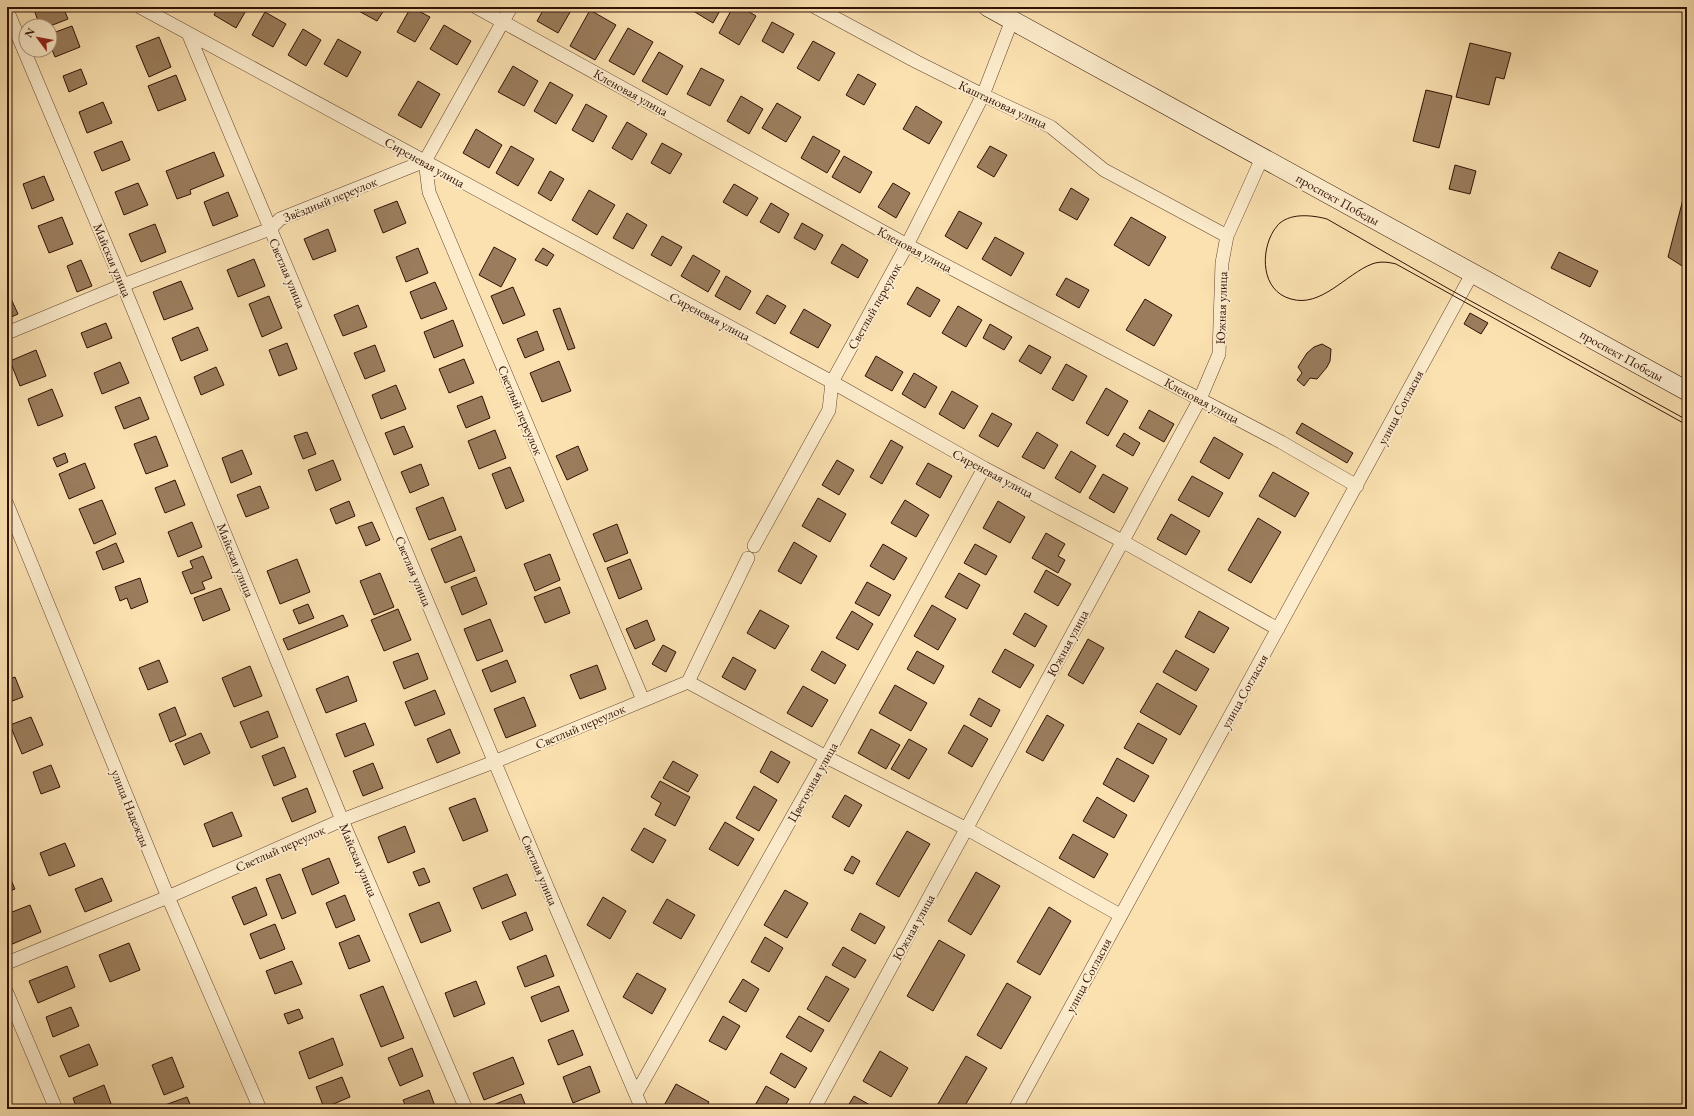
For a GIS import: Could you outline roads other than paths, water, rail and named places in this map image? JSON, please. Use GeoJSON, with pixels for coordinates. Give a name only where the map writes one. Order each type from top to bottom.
{"type":"FeatureCollection","features":[{"type":"Feature","properties":{"kind":"main road","name":"проспект Победы"},"geometry":{"type":"LineString","coordinates":[[988,7],[1687,391]]}},
{"type":"Feature","properties":{"kind":"street","name":"Сиреневая улица"},"geometry":{"type":"LineString","coordinates":[[140,7],[832,382],[984,468],[1122,541],[1278,629]]}},
{"type":"Feature","properties":{"kind":"street","name":"Кленовая улица"},"geometry":{"type":"LineString","coordinates":[[476,7],[907,245],[1200,399],[1357,486]]}},
{"type":"Feature","properties":{"kind":"street"},"geometry":{"type":"LineString","coordinates":[[424,161],[511,7]]}},
{"type":"Feature","properties":{"kind":"street","name":"Каштановая улица"},"geometry":{"type":"LineString","coordinates":[[815,7],[983,96],[1051,127],[1104,170],[1227,236]]}},
{"type":"Feature","properties":{"kind":"street","name":"Майская улица"},"geometry":{"type":"LineString","coordinates":[[7,10],[123,285],[342,820],[466,1109]]}},
{"type":"Feature","properties":{"kind":"street","name":"Светлый переулок"},"geometry":{"type":"LineString","coordinates":[[754,546],[829,410],[832,382],[907,245],[983,96],[1012,20]]}},
{"type":"Feature","properties":{"kind":"street","name":"Светлая улица"},"geometry":{"type":"LineString","coordinates":[[188,33],[494,762],[642,1109]]}},
{"type":"Feature","properties":{"kind":"street","name":"Южная улица"},"geometry":{"type":"LineString","coordinates":[[814,1109],[1200,399],[1219,354],[1222,263],[1227,236],[1262,158]]}},
{"type":"Feature","properties":{"kind":"street","name":"Светлый переулок"},"geometry":{"type":"LineString","coordinates":[[424,161],[429,192],[643,700]]}},
{"type":"Feature","properties":{"kind":"street","name":"Звёздный переулок"},"geometry":{"type":"LineString","coordinates":[[7,333],[123,285],[270,229],[280,219],[424,161]]}},
{"type":"Feature","properties":{"kind":"street","name":"улица Согласия"},"geometry":{"type":"LineString","coordinates":[[1015,1109],[1120,915],[1357,486],[1472,272]]}},
{"type":"Feature","properties":{"kind":"street","name":"Цветочная улица"},"geometry":{"type":"LineString","coordinates":[[636,1094],[826,757],[984,468]]}},
{"type":"Feature","properties":{"kind":"street","name":"улица Надежды"},"geometry":{"type":"LineString","coordinates":[[7,504],[168,897],[260,1109]]}},
{"type":"Feature","properties":{"kind":"street"},"geometry":{"type":"LineString","coordinates":[[748,558],[688,682],[826,757],[967,829],[1120,915]]}},
{"type":"Feature","properties":{"kind":"street","name":"Светлый переулок"},"geometry":{"type":"LineString","coordinates":[[7,963],[168,897],[342,820],[494,762],[688,682]]}},
{"type":"Feature","properties":{"kind":"street"},"geometry":{"type":"LineString","coordinates":[[7,993],[56,1109]]}},
{"type":"Feature","properties":{"kind":"tram line"},"geometry":{"type":"LineString","coordinates":[[1687,420],[1449,289],[1327,219],[1309,216],[1296,216],[1290,218],[1278,224],[1269,239],[1265,259],[1266,270],[1274,288],[1281,295],[1291,299],[1313,299],[1323,295],[1372,264],[1378,262],[1396,264],[1687,425]]}}]}
